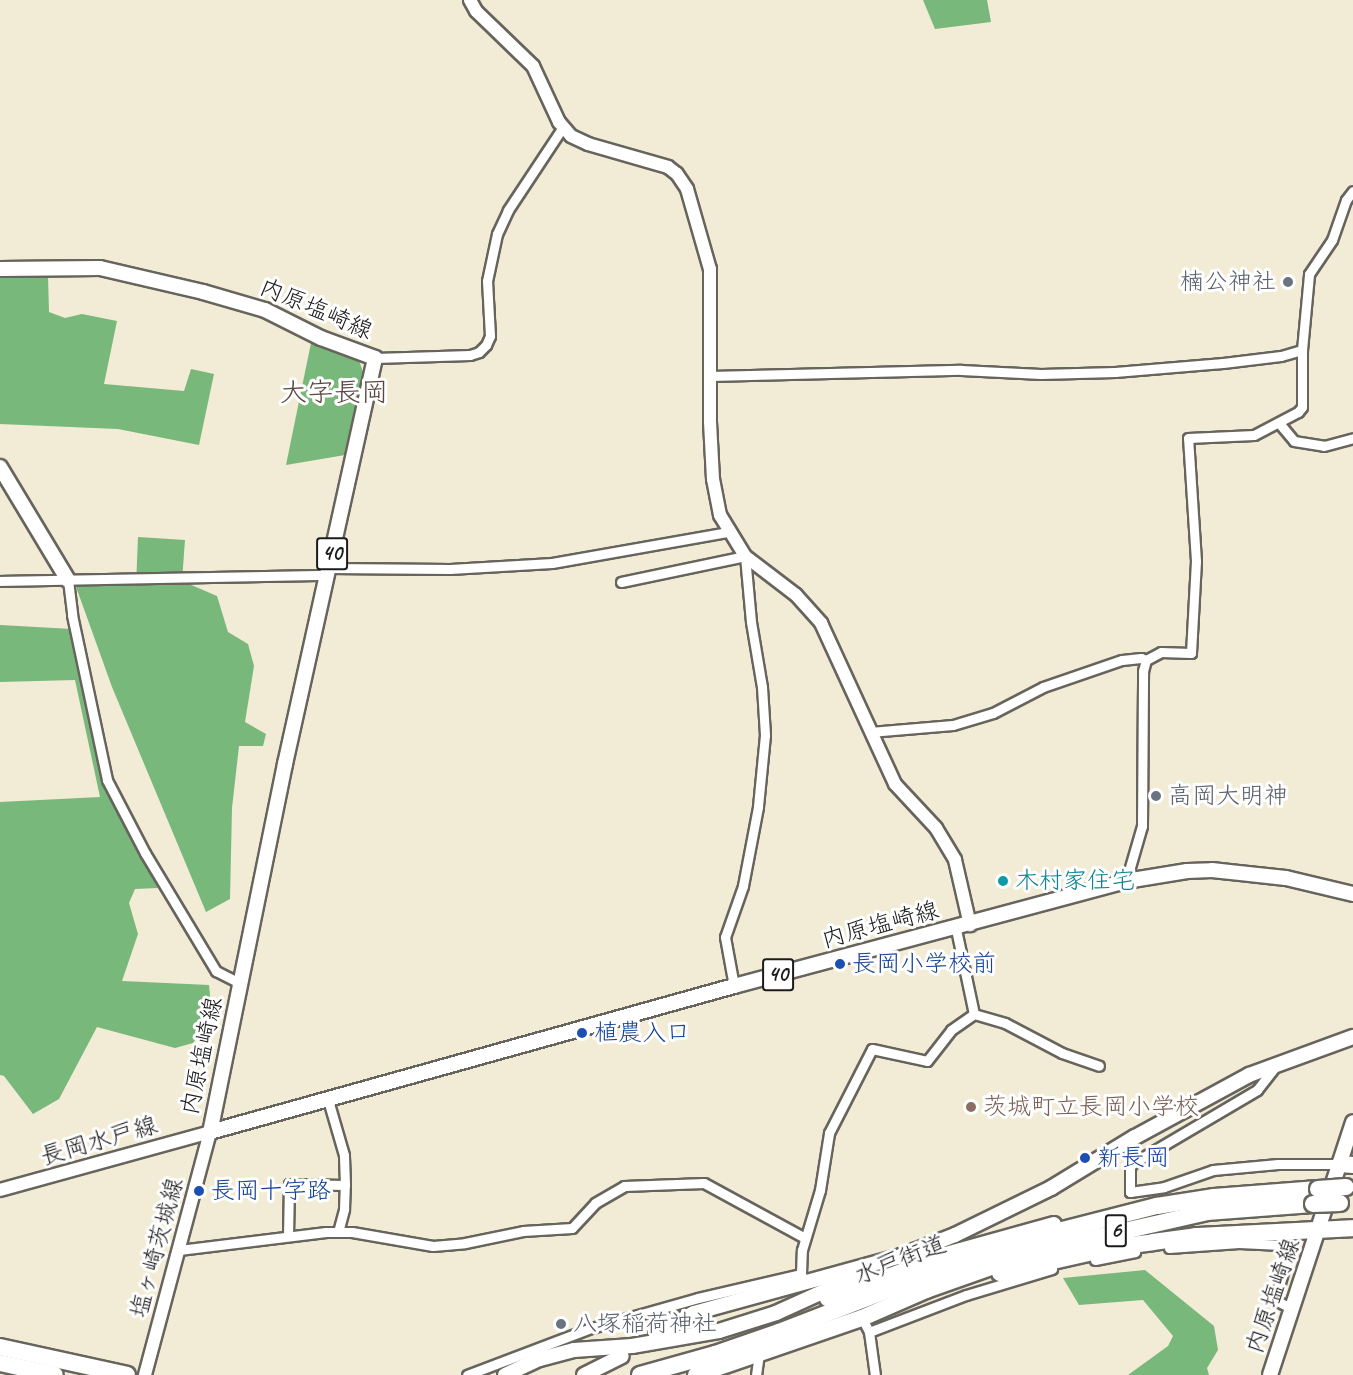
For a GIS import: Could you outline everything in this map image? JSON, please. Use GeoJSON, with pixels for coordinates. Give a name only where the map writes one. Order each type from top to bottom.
{"type":"FeatureCollection","features":[{"type":"Feature","properties":{"kind":"highway","name":"6"},"geometry":{"type":"LineString","coordinates":[[1157,1206],[1214,1197],[1348,1195]]}},
{"type":"Feature","properties":{"kind":"highway","name":"6"},"geometry":{"type":"LineString","coordinates":[[926,1290],[1036,1251],[1207,1212],[1315,1196]]}},
{"type":"Feature","properties":{"kind":"highway","name":"水戸街道"},"geometry":{"type":"LineString","coordinates":[[640,1375],[779,1332],[1010,1246],[1157,1206]]}},
{"type":"Feature","properties":{"kind":"highway"},"geometry":{"type":"LineString","coordinates":[[926,1290],[1115,1246],[1196,1236],[1319,1232],[1353,1228]]}},
{"type":"Feature","properties":{"kind":"highway","name":"水戸街道"},"geometry":{"type":"LineString","coordinates":[[696,1375],[759,1354],[866,1325],[926,1290]]}},
{"type":"Feature","properties":{"kind":"highway"},"geometry":{"type":"LineString","coordinates":[[0,1347],[127,1375]]}},
{"type":"Feature","properties":{"kind":"highway"},"geometry":{"type":"LineString","coordinates":[[0,1363],[55,1375]]}},
{"type":"Feature","properties":{"kind":"main road","name":"内原塩崎線"},"geometry":{"type":"LineString","coordinates":[[0,269],[100,267],[265,310],[321,338],[375,358],[285,764],[210,1132],[734,986],[963,927],[1126,881],[1187,871],[1212,870],[1286,878],[1353,894]]}},
{"type":"Feature","properties":{"kind":"main road"},"geometry":{"type":"LineString","coordinates":[[0,467],[68,580]]}},
{"type":"Feature","properties":{"kind":"main road"},"geometry":{"type":"LineString","coordinates":[[776,1313],[1004,1212],[1193,1104],[1279,1062],[1353,1037]]}},
{"type":"Feature","properties":{"kind":"main road"},"geometry":{"type":"LineString","coordinates":[[1319,1232],[1346,1165],[1353,1122]]}},
{"type":"Feature","properties":{"kind":"main road"},"geometry":{"type":"LineString","coordinates":[[505,1375],[540,1359],[574,1350],[679,1340],[776,1313],[803,1308],[946,1254],[999,1237],[1076,1219],[1157,1206]]}},
{"type":"Feature","properties":{"kind":"main road","name":"内原塩崎線"},"geometry":{"type":"LineString","coordinates":[[1270,1375],[1319,1232]]}},
{"type":"Feature","properties":{"kind":"main road"},"geometry":{"type":"LineString","coordinates":[[656,1334],[694,1313],[733,1300],[802,1279],[901,1256]]}},
{"type":"Feature","properties":{"kind":"main road"},"geometry":{"type":"LineString","coordinates":[[584,1375],[622,1356]]}},
{"type":"Feature","properties":{"kind":"street"},"geometry":{"type":"LineString","coordinates":[[470,0],[476,11],[533,66],[563,127],[578,141],[659,163],[677,174],[683,182],[692,202],[710,269],[713,479],[720,515],[728,532],[745,556],[796,595],[821,623],[895,784],[936,828],[955,860],[974,1014]]}},
{"type":"Feature","properties":{"kind":"street"},"geometry":{"type":"LineString","coordinates":[[375,358],[470,355],[479,352],[486,345],[490,336],[487,281],[497,234],[508,210],[563,127]]}},
{"type":"Feature","properties":{"kind":"street"},"geometry":{"type":"LineString","coordinates":[[870,732],[953,725],[993,713],[1025,695],[1122,660],[1142,658],[1146,660],[1161,652],[1191,653],[1196,561],[1189,488],[1188,438],[1254,435],[1298,412],[1302,407],[1302,350],[1310,274],[1332,240],[1346,201],[1353,191]]}},
{"type":"Feature","properties":{"kind":"street"},"geometry":{"type":"LineString","coordinates":[[710,376],[961,370],[1041,374],[1115,372],[1234,362],[1281,356],[1302,350]]}},
{"type":"Feature","properties":{"kind":"street"},"geometry":{"type":"LineString","coordinates":[[1279,423],[1294,441],[1324,446],[1353,438]]}},
{"type":"Feature","properties":{"kind":"street"},"geometry":{"type":"LineString","coordinates":[[0,581],[450,569],[552,564],[728,532]]}},
{"type":"Feature","properties":{"kind":"street"},"geometry":{"type":"LineString","coordinates":[[621,582],[745,556]]}},
{"type":"Feature","properties":{"kind":"street"},"geometry":{"type":"LineString","coordinates":[[734,986],[725,937],[742,886],[758,807],[765,735],[762,687],[751,622],[745,556]]}},
{"type":"Feature","properties":{"kind":"street"},"geometry":{"type":"LineString","coordinates":[[68,580],[72,615],[107,780],[145,853],[216,971],[240,983]]}},
{"type":"Feature","properties":{"kind":"street"},"geometry":{"type":"LineString","coordinates":[[1126,881],[1142,826],[1143,671],[1146,660]]}},
{"type":"Feature","properties":{"kind":"street"},"geometry":{"type":"LineString","coordinates":[[974,1014],[1005,1023],[1062,1053],[1099,1066]]}},
{"type":"Feature","properties":{"kind":"street"},"geometry":{"type":"LineString","coordinates":[[467,1375],[598,1326],[698,1298],[802,1279],[805,1238],[820,1190],[829,1133],[872,1049],[927,1061],[951,1030],[974,1014]]}},
{"type":"Feature","properties":{"kind":"street"},"geometry":{"type":"LineString","coordinates":[[1279,1062],[1257,1090],[1133,1162],[1130,1167],[1130,1192],[1164,1188],[1213,1170],[1278,1164],[1346,1165]]}},
{"type":"Feature","properties":{"kind":"street"},"geometry":{"type":"LineString","coordinates":[[328,1100],[344,1155],[344,1209],[338,1232]]}},
{"type":"Feature","properties":{"kind":"street","name":"長岡水戸線"},"geometry":{"type":"LineString","coordinates":[[0,1190],[210,1132]]}},
{"type":"Feature","properties":{"kind":"street","name":"塩ヶ崎茨城線"},"geometry":{"type":"LineString","coordinates":[[145,1375],[210,1132]]}},
{"type":"Feature","properties":{"kind":"street"},"geometry":{"type":"LineString","coordinates":[[179,1250],[338,1232],[352,1232],[423,1245],[465,1243],[523,1231],[572,1228],[595,1203],[624,1186],[704,1183],[805,1238]]}},
{"type":"Feature","properties":{"kind":"street"},"geometry":{"type":"LineString","coordinates":[[288,1236],[289,1184],[345,1185]]}},
{"type":"Feature","properties":{"kind":"street"},"geometry":{"type":"LineString","coordinates":[[875,1375],[866,1325],[1044,1271],[1126,1254],[1205,1244],[1272,1243],[1286,1248],[1287,1263],[1275,1300],[1293,1309]]}},
{"type":"Feature","properties":{"kind":"street"},"geometry":{"type":"LineString","coordinates":[[756,1375],[759,1354]]}},
{"type":"Feature","properties":{"kind":"green space"},"geometry":{"type":"Polygon","coordinates":[[[923,0],[987,0],[991,22],[935,29],[923,0]]]}},
{"type":"Feature","properties":{"kind":"green space"},"geometry":{"type":"Polygon","coordinates":[[[48,276],[49,312],[65,318],[82,314],[117,321],[104,384],[184,391],[191,369],[214,374],[199,445],[118,429],[0,424],[0,277],[48,276]]]}},
{"type":"Feature","properties":{"kind":"green space"},"geometry":{"type":"Polygon","coordinates":[[[312,338],[352,340],[364,375],[351,454],[286,465],[312,338]]]}},
{"type":"Feature","properties":{"kind":"green space"},"geometry":{"type":"Polygon","coordinates":[[[138,537],[185,540],[182,581],[217,596],[228,632],[248,644],[254,666],[245,722],[266,734],[263,746],[239,746],[232,808],[230,899],[206,912],[112,687],[75,584],[136,586],[138,537]]]}},
{"type":"Feature","properties":{"kind":"green space"},"geometry":{"type":"Polygon","coordinates":[[[0,625],[72,629],[103,784],[158,888],[135,889],[129,903],[138,934],[122,981],[209,985],[212,1016],[193,1043],[175,1048],[97,1027],[59,1099],[33,1114],[4,1076],[0,1075],[0,802],[100,797],[75,680],[0,682],[0,625]]]}},
{"type":"Feature","properties":{"kind":"green space"},"geometry":{"type":"Polygon","coordinates":[[[1145,1270],[1214,1326],[1218,1350],[1207,1368],[1209,1375],[1128,1375],[1168,1346],[1173,1336],[1143,1300],[1079,1305],[1063,1278],[1145,1270]]]}},
{"type":"Feature","properties":{"kind":"place","name":"楠公神社"},"geometry":{"type":"Point","coordinates":[1288,282]}},
{"type":"Feature","properties":{"kind":"place","name":"高岡大明神"},"geometry":{"type":"Point","coordinates":[1156,796]}},
{"type":"Feature","properties":{"kind":"place","name":"木村家住宅"},"geometry":{"type":"Point","coordinates":[1003,881]}},
{"type":"Feature","properties":{"kind":"place","name":"長岡小学校前"},"geometry":{"type":"Point","coordinates":[840,964]}},
{"type":"Feature","properties":{"kind":"place","name":"植農入口"},"geometry":{"type":"Point","coordinates":[582,1033]}},
{"type":"Feature","properties":{"kind":"place","name":"茨城町立長岡小学校"},"geometry":{"type":"Point","coordinates":[971,1107]}},
{"type":"Feature","properties":{"kind":"place","name":"新長岡"},"geometry":{"type":"Point","coordinates":[1085,1158]}},
{"type":"Feature","properties":{"kind":"place","name":"長岡十字路"},"geometry":{"type":"Point","coordinates":[199,1191]}},
{"type":"Feature","properties":{"kind":"place","name":"八塚稲荷神社"},"geometry":{"type":"Point","coordinates":[561,1324]}},
{"type":"Feature","properties":{"kind":"district","name":"大字長岡"},"geometry":{"type":"Point","coordinates":[334,393]}}]}
